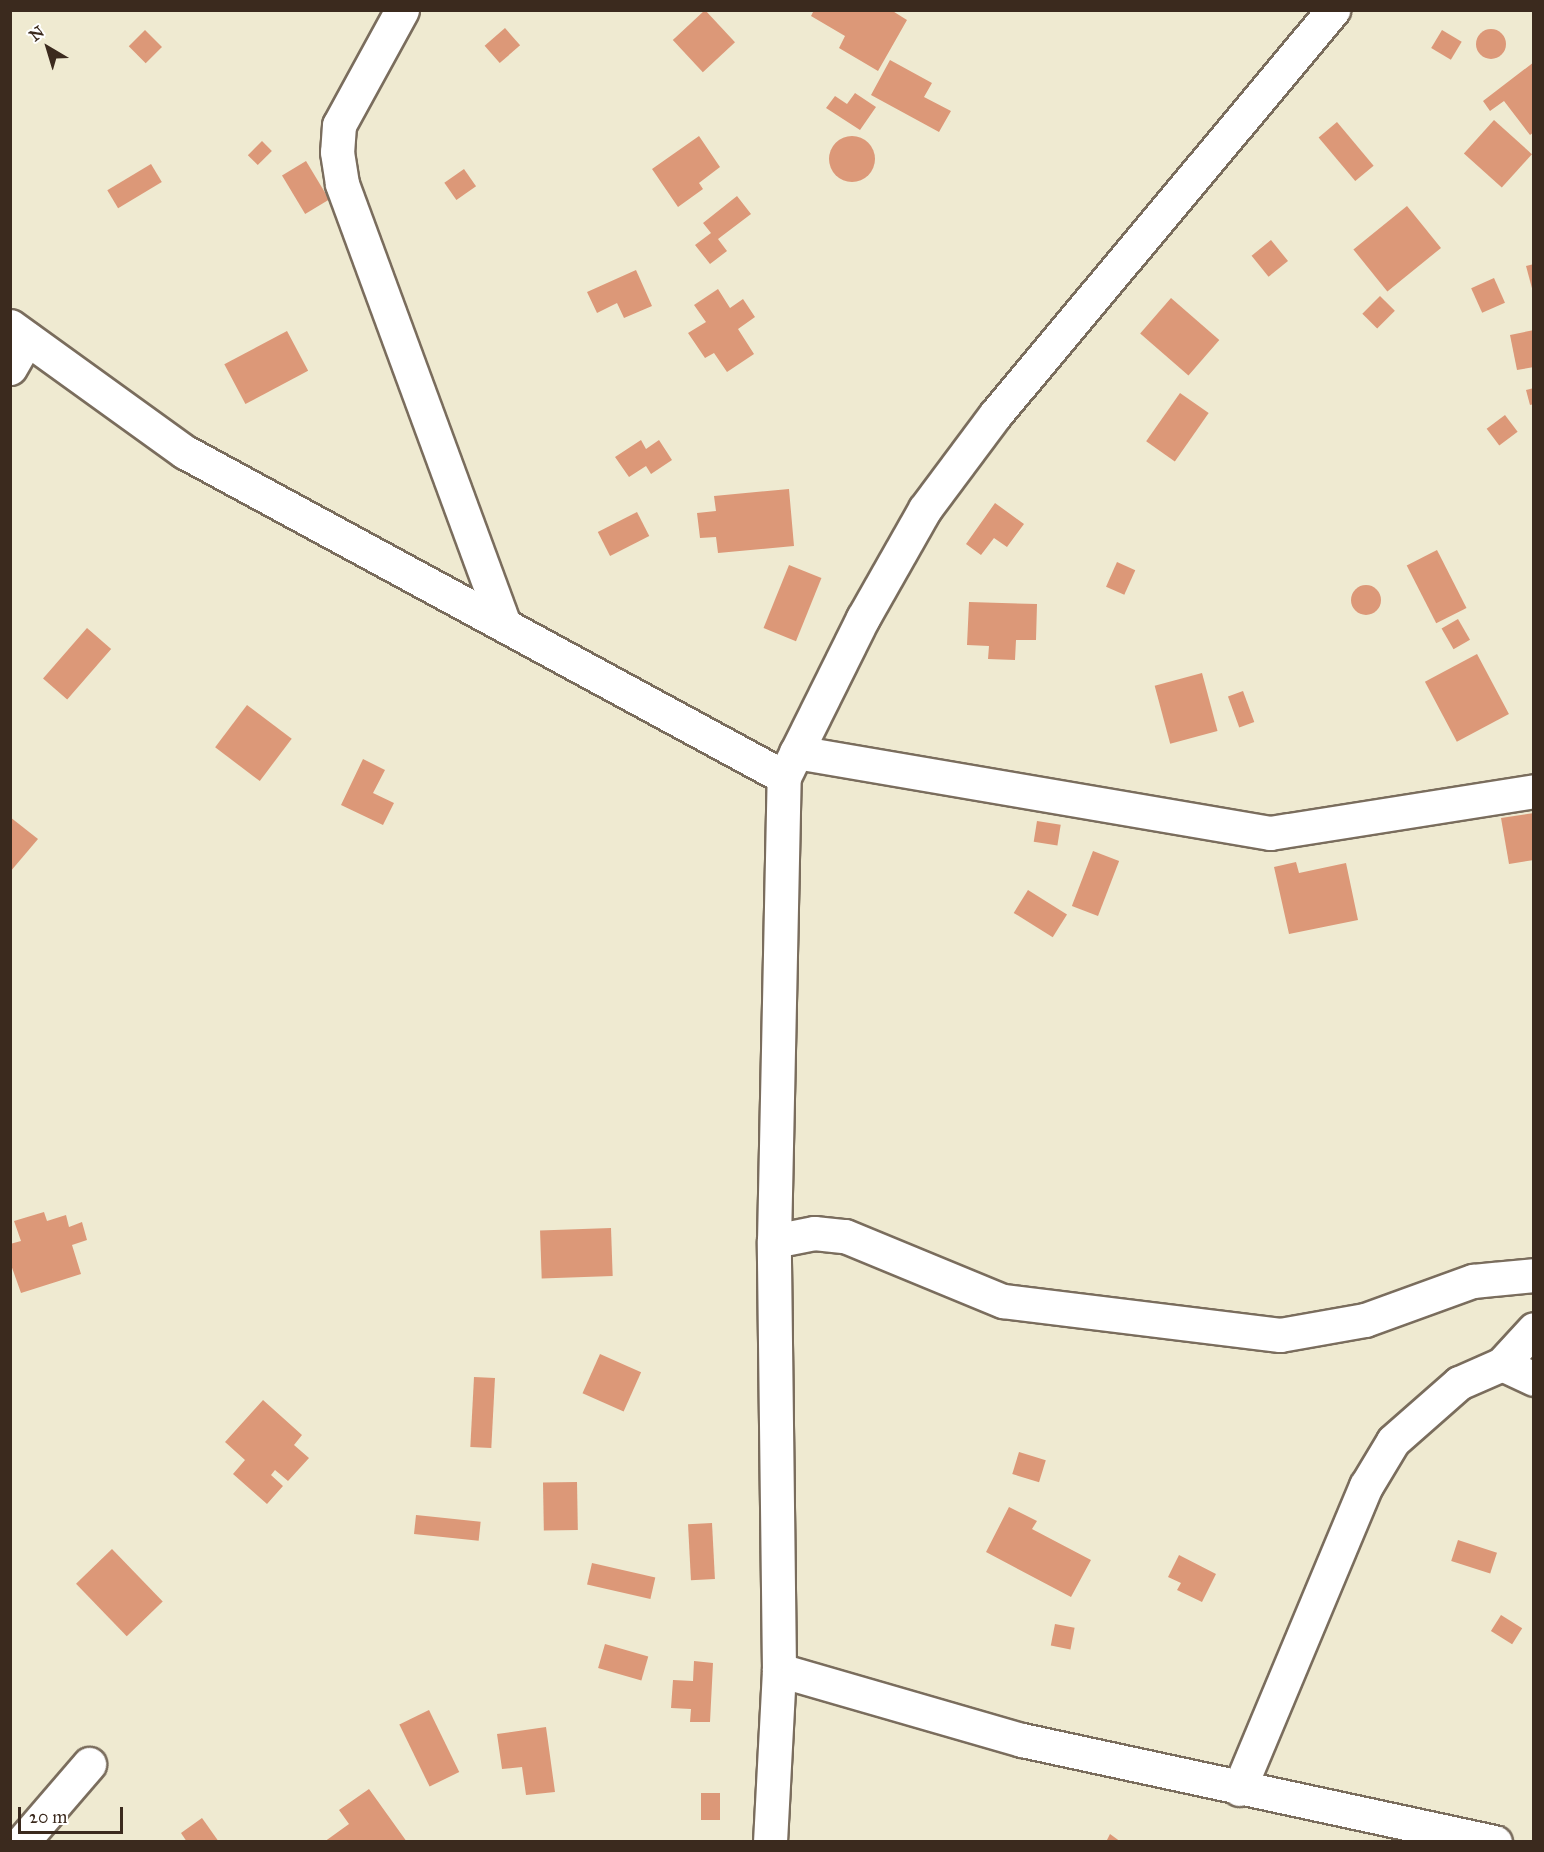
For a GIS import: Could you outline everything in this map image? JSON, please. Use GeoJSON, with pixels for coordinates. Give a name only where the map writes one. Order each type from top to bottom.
{"type":"FeatureCollection","features":[{"type":"Feature","properties":{"kind":"street"},"geometry":{"type":"LineString","coordinates":[[402,10],[339,125],[337,152],[342,184],[503,622]]}},
{"type":"Feature","properties":{"kind":"street"},"geometry":{"type":"LineString","coordinates":[[770,1842],[779,1670],[774,1241],[790,765],[925,509],[995,415],[1334,10]]}},
{"type":"Feature","properties":{"kind":"street"},"geometry":{"type":"LineString","coordinates":[[10,368],[19,333],[185,452],[503,622],[790,765],[1270,833],[1533,791]]}},
{"type":"Feature","properties":{"kind":"street"},"geometry":{"type":"LineString","coordinates":[[774,1241],[814,1233],[845,1236],[1003,1301],[1280,1335],[1365,1320],[1473,1281],[1533,1275]]}},
{"type":"Feature","properties":{"kind":"street"},"geometry":{"type":"LineString","coordinates":[[1239,1789],[1366,1486],[1393,1441],[1459,1383],[1502,1364],[1533,1329]]}},
{"type":"Feature","properties":{"kind":"street"},"geometry":{"type":"LineString","coordinates":[[1502,1364],[1533,1378]]}},
{"type":"Feature","properties":{"kind":"street"},"geometry":{"type":"LineString","coordinates":[[779,1670],[1022,1740],[1239,1789],[1496,1842]]}},
{"type":"Feature","properties":{"kind":"street"},"geometry":{"type":"LineString","coordinates":[[22,1842],[89,1764]]}},
{"type":"Feature","properties":{"kind":"building"},"geometry":{"type":"Polygon","coordinates":[[[705,10],[735,42],[703,72],[673,40],[705,10]]]}},
{"type":"Feature","properties":{"kind":"building"},"geometry":{"type":"Polygon","coordinates":[[[814,10],[891,10],[907,20],[878,71],[839,48],[845,36],[811,16],[814,10]]]}},
{"type":"Feature","properties":{"kind":"building"},"geometry":{"type":"Polygon","coordinates":[[[505,28],[520,45],[500,63],[485,46],[505,28]]]}},
{"type":"Feature","properties":{"kind":"building"},"geometry":{"type":"Polygon","coordinates":[[[1491,29],[1502,33],[1506,44],[1502,55],[1491,59],[1480,55],[1476,44],[1480,33],[1491,29]]]}},
{"type":"Feature","properties":{"kind":"building"},"geometry":{"type":"Polygon","coordinates":[[[145,30],[162,47],[146,63],[129,46],[145,30]]]}},
{"type":"Feature","properties":{"kind":"building"},"geometry":{"type":"Polygon","coordinates":[[[1442,30],[1462,42],[1451,60],[1431,48],[1442,30]]]}},
{"type":"Feature","properties":{"kind":"building"},"geometry":{"type":"Polygon","coordinates":[[[890,60],[932,83],[924,97],[951,111],[939,132],[871,95],[890,60]]]}},
{"type":"Feature","properties":{"kind":"building"},"geometry":{"type":"Polygon","coordinates":[[[1534,62],[1534,132],[1530,135],[1504,101],[1490,111],[1483,101],[1534,62]]]}},
{"type":"Feature","properties":{"kind":"building"},"geometry":{"type":"Polygon","coordinates":[[[855,93],[876,107],[860,130],[826,108],[835,96],[847,104],[855,93]]]}},
{"type":"Feature","properties":{"kind":"building"},"geometry":{"type":"Polygon","coordinates":[[[1494,120],[1532,154],[1502,188],[1464,153],[1494,120]]]}},
{"type":"Feature","properties":{"kind":"building"},"geometry":{"type":"Polygon","coordinates":[[[1337,122],[1374,166],[1355,181],[1319,137],[1337,122]]]}},
{"type":"Feature","properties":{"kind":"building"},"geometry":{"type":"Polygon","coordinates":[[[699,136],[720,167],[699,183],[703,189],[678,207],[652,169],[699,136]]]}},
{"type":"Feature","properties":{"kind":"building"},"geometry":{"type":"Polygon","coordinates":[[[852,136],[868,143],[875,159],[868,175],[852,182],[836,175],[829,159],[836,143],[852,136]]]}},
{"type":"Feature","properties":{"kind":"building"},"geometry":{"type":"Polygon","coordinates":[[[262,141],[272,151],[258,165],[248,155],[262,141]]]}},
{"type":"Feature","properties":{"kind":"building"},"geometry":{"type":"Polygon","coordinates":[[[306,161],[329,200],[305,214],[282,175],[306,161]]]}},
{"type":"Feature","properties":{"kind":"building"},"geometry":{"type":"Polygon","coordinates":[[[151,164],[162,182],[118,208],[107,190],[151,164]]]}},
{"type":"Feature","properties":{"kind":"building"},"geometry":{"type":"Polygon","coordinates":[[[464,169],[476,186],[456,200],[444,183],[464,169]]]}},
{"type":"Feature","properties":{"kind":"building"},"geometry":{"type":"Polygon","coordinates":[[[737,196],[751,214],[718,239],[727,251],[710,264],[695,245],[711,233],[703,223],[737,196]]]}},
{"type":"Feature","properties":{"kind":"building"},"geometry":{"type":"Polygon","coordinates":[[[1407,206],[1441,248],[1387,291],[1353,249],[1407,206]]]}},
{"type":"Feature","properties":{"kind":"building"},"geometry":{"type":"Polygon","coordinates":[[[1271,240],[1288,261],[1269,277],[1252,256],[1271,240]]]}},
{"type":"Feature","properties":{"kind":"building"},"geometry":{"type":"Polygon","coordinates":[[[1534,264],[1534,292],[1533,292],[1526,266],[1534,264]]]}},
{"type":"Feature","properties":{"kind":"building"},"geometry":{"type":"Polygon","coordinates":[[[636,270],[652,306],[624,318],[617,303],[597,313],[587,292],[636,270]]]}},
{"type":"Feature","properties":{"kind":"building"},"geometry":{"type":"Polygon","coordinates":[[[1494,278],[1505,303],[1482,313],[1471,288],[1494,278]]]}},
{"type":"Feature","properties":{"kind":"building"},"geometry":{"type":"Polygon","coordinates":[[[718,289],[730,308],[743,299],[755,317],[738,329],[754,354],[727,372],[714,353],[705,358],[688,333],[706,322],[694,305],[718,289]]]}},
{"type":"Feature","properties":{"kind":"building"},"geometry":{"type":"Polygon","coordinates":[[[1380,296],[1395,311],[1377,329],[1362,314],[1380,296]]]}},
{"type":"Feature","properties":{"kind":"building"},"geometry":{"type":"Polygon","coordinates":[[[1171,298],[1219,340],[1188,375],[1140,333],[1171,298]]]}},
{"type":"Feature","properties":{"kind":"building"},"geometry":{"type":"Polygon","coordinates":[[[1534,330],[1534,367],[1517,370],[1510,335],[1534,330]]]}},
{"type":"Feature","properties":{"kind":"building"},"geometry":{"type":"Polygon","coordinates":[[[287,331],[308,371],[245,404],[224,364],[287,331]]]}},
{"type":"Feature","properties":{"kind":"building"},"geometry":{"type":"Polygon","coordinates":[[[1534,388],[1534,404],[1530,405],[1526,390],[1534,388]]]}},
{"type":"Feature","properties":{"kind":"building"},"geometry":{"type":"Polygon","coordinates":[[[1180,393],[1209,413],[1175,461],[1146,441],[1180,393]]]}},
{"type":"Feature","properties":{"kind":"building"},"geometry":{"type":"Polygon","coordinates":[[[1505,415],[1518,432],[1499,446],[1487,429],[1505,415]]]}},
{"type":"Feature","properties":{"kind":"building"},"geometry":{"type":"Polygon","coordinates":[[[641,440],[646,449],[659,440],[672,460],[651,474],[646,466],[629,477],[615,457],[641,440]]]}},
{"type":"Feature","properties":{"kind":"building"},"geometry":{"type":"Polygon","coordinates":[[[789,489],[794,546],[718,553],[716,537],[700,538],[697,513],[716,511],[714,496],[789,489]]]}},
{"type":"Feature","properties":{"kind":"building"},"geometry":{"type":"Polygon","coordinates":[[[995,503],[1024,524],[1007,547],[994,538],[981,555],[966,544],[995,503]]]}},
{"type":"Feature","properties":{"kind":"building"},"geometry":{"type":"Polygon","coordinates":[[[637,512],[649,536],[610,556],[598,532],[637,512]]]}},
{"type":"Feature","properties":{"kind":"building"},"geometry":{"type":"Polygon","coordinates":[[[1437,550],[1467,608],[1436,623],[1407,565],[1437,550]]]}},
{"type":"Feature","properties":{"kind":"building"},"geometry":{"type":"Polygon","coordinates":[[[1117,562],[1135,570],[1124,595],[1106,587],[1117,562]]]}},
{"type":"Feature","properties":{"kind":"building"},"geometry":{"type":"Polygon","coordinates":[[[789,565],[821,578],[796,641],[764,628],[789,565]]]}},
{"type":"Feature","properties":{"kind":"building"},"geometry":{"type":"Polygon","coordinates":[[[1366,585],[1377,589],[1381,600],[1377,611],[1366,615],[1355,611],[1351,600],[1355,589],[1366,585]]]}},
{"type":"Feature","properties":{"kind":"building"},"geometry":{"type":"Polygon","coordinates":[[[969,602],[1037,604],[1036,640],[1016,640],[1015,660],[988,659],[989,646],[967,645],[969,602]]]}},
{"type":"Feature","properties":{"kind":"building"},"geometry":{"type":"Polygon","coordinates":[[[1458,619],[1470,640],[1454,649],[1442,628],[1458,619]]]}},
{"type":"Feature","properties":{"kind":"building"},"geometry":{"type":"Polygon","coordinates":[[[87,628],[111,649],[67,700],[43,679],[87,628]]]}},
{"type":"Feature","properties":{"kind":"building"},"geometry":{"type":"Polygon","coordinates":[[[1477,654],[1509,714],[1457,742],[1425,682],[1477,654]]]}},
{"type":"Feature","properties":{"kind":"building"},"geometry":{"type":"Polygon","coordinates":[[[1202,673],[1218,731],[1170,744],[1155,686],[1202,673]]]}},
{"type":"Feature","properties":{"kind":"building"},"geometry":{"type":"Polygon","coordinates":[[[1243,691],[1254,722],[1239,727],[1228,696],[1243,691]]]}},
{"type":"Feature","properties":{"kind":"building"},"geometry":{"type":"Polygon","coordinates":[[[247,705],[292,739],[260,781],[215,747],[247,705]]]}},
{"type":"Feature","properties":{"kind":"building"},"geometry":{"type":"Polygon","coordinates":[[[363,759],[385,770],[373,793],[394,803],[383,825],[341,805],[363,759]]]}},
{"type":"Feature","properties":{"kind":"building"},"geometry":{"type":"Polygon","coordinates":[[[1534,813],[1534,860],[1509,864],[1501,818],[1534,813]]]}},
{"type":"Feature","properties":{"kind":"building"},"geometry":{"type":"Polygon","coordinates":[[[10,817],[38,839],[10,872],[10,817]]]}},
{"type":"Feature","properties":{"kind":"building"},"geometry":{"type":"Polygon","coordinates":[[[1037,821],[1061,825],[1057,845],[1034,842],[1037,821]]]}},
{"type":"Feature","properties":{"kind":"building"},"geometry":{"type":"Polygon","coordinates":[[[1093,851],[1119,861],[1098,916],[1072,906],[1093,851]]]}},
{"type":"Feature","properties":{"kind":"building"},"geometry":{"type":"Polygon","coordinates":[[[1296,862],[1299,873],[1346,863],[1358,920],[1289,934],[1274,867],[1296,862]]]}},
{"type":"Feature","properties":{"kind":"building"},"geometry":{"type":"Polygon","coordinates":[[[1028,890],[1067,914],[1053,937],[1014,913],[1028,890]]]}},
{"type":"Feature","properties":{"kind":"building"},"geometry":{"type":"Polygon","coordinates":[[[44,1212],[47,1221],[66,1215],[69,1227],[82,1222],[87,1240],[72,1245],[81,1274],[21,1293],[10,1262],[10,1244],[21,1241],[14,1221],[44,1212]]]}},
{"type":"Feature","properties":{"kind":"building"},"geometry":{"type":"Polygon","coordinates":[[[611,1228],[613,1276],[542,1278],[540,1230],[611,1228]]]}},
{"type":"Feature","properties":{"kind":"building"},"geometry":{"type":"Polygon","coordinates":[[[600,1354],[641,1372],[624,1412],[583,1393],[600,1354]]]}},
{"type":"Feature","properties":{"kind":"building"},"geometry":{"type":"Polygon","coordinates":[[[474,1377],[495,1378],[491,1448],[470,1447],[474,1377]]]}},
{"type":"Feature","properties":{"kind":"building"},"geometry":{"type":"Polygon","coordinates":[[[263,1400],[302,1435],[294,1445],[309,1458],[288,1481],[275,1470],[271,1475],[283,1486],[267,1504],[233,1474],[245,1460],[225,1442],[263,1400]]]}},
{"type":"Feature","properties":{"kind":"building"},"geometry":{"type":"Polygon","coordinates":[[[1019,1452],[1046,1460],[1039,1482],[1012,1474],[1019,1452]]]}},
{"type":"Feature","properties":{"kind":"building"},"geometry":{"type":"Polygon","coordinates":[[[577,1482],[578,1530],[544,1531],[543,1483],[577,1482]]]}},
{"type":"Feature","properties":{"kind":"building"},"geometry":{"type":"Polygon","coordinates":[[[1009,1507],[1037,1521],[1032,1529],[1091,1560],[1071,1597],[986,1552],[1009,1507]]]}},
{"type":"Feature","properties":{"kind":"building"},"geometry":{"type":"Polygon","coordinates":[[[416,1515],[481,1522],[479,1541],[414,1534],[416,1515]]]}},
{"type":"Feature","properties":{"kind":"building"},"geometry":{"type":"Polygon","coordinates":[[[712,1523],[715,1579],[691,1580],[688,1524],[712,1523]]]}},
{"type":"Feature","properties":{"kind":"building"},"geometry":{"type":"Polygon","coordinates":[[[1458,1540],[1497,1553],[1490,1574],[1451,1561],[1458,1540]]]}},
{"type":"Feature","properties":{"kind":"building"},"geometry":{"type":"Polygon","coordinates":[[[112,1549],[163,1602],[127,1636],[76,1584],[112,1549]]]}},
{"type":"Feature","properties":{"kind":"building"},"geometry":{"type":"Polygon","coordinates":[[[1179,1555],[1216,1574],[1202,1602],[1177,1590],[1181,1583],[1168,1577],[1179,1555]]]}},
{"type":"Feature","properties":{"kind":"building"},"geometry":{"type":"Polygon","coordinates":[[[592,1563],[655,1578],[650,1599],[587,1584],[592,1563]]]}},
{"type":"Feature","properties":{"kind":"building"},"geometry":{"type":"Polygon","coordinates":[[[1501,1615],[1522,1628],[1512,1644],[1491,1631],[1501,1615]]]}},
{"type":"Feature","properties":{"kind":"building"},"geometry":{"type":"Polygon","coordinates":[[[1055,1624],[1075,1628],[1070,1649],[1051,1646],[1055,1624]]]}},
{"type":"Feature","properties":{"kind":"building"},"geometry":{"type":"Polygon","coordinates":[[[605,1644],[648,1656],[641,1680],[598,1668],[605,1644]]]}},
{"type":"Feature","properties":{"kind":"building"},"geometry":{"type":"Polygon","coordinates":[[[694,1661],[713,1663],[710,1722],[690,1722],[691,1709],[671,1708],[673,1680],[693,1681],[694,1661]]]}},
{"type":"Feature","properties":{"kind":"building"},"geometry":{"type":"Polygon","coordinates":[[[429,1710],[459,1772],[430,1786],[399,1724],[429,1710]]]}},
{"type":"Feature","properties":{"kind":"building"},"geometry":{"type":"Polygon","coordinates":[[[546,1727],[555,1792],[526,1795],[522,1767],[502,1769],[497,1734],[546,1727]]]}},
{"type":"Feature","properties":{"kind":"building"},"geometry":{"type":"Polygon","coordinates":[[[369,1789],[407,1842],[324,1842],[349,1824],[339,1810],[369,1789]]]}},
{"type":"Feature","properties":{"kind":"building"},"geometry":{"type":"Polygon","coordinates":[[[701,1793],[720,1793],[720,1820],[701,1820],[701,1793]]]}},
{"type":"Feature","properties":{"kind":"building"},"geometry":{"type":"Polygon","coordinates":[[[202,1818],[219,1842],[187,1842],[181,1833],[202,1818]]]}},
{"type":"Feature","properties":{"kind":"building"},"geometry":{"type":"Polygon","coordinates":[[[1110,1834],[1121,1842],[1106,1842],[1110,1834]]]}}]}
